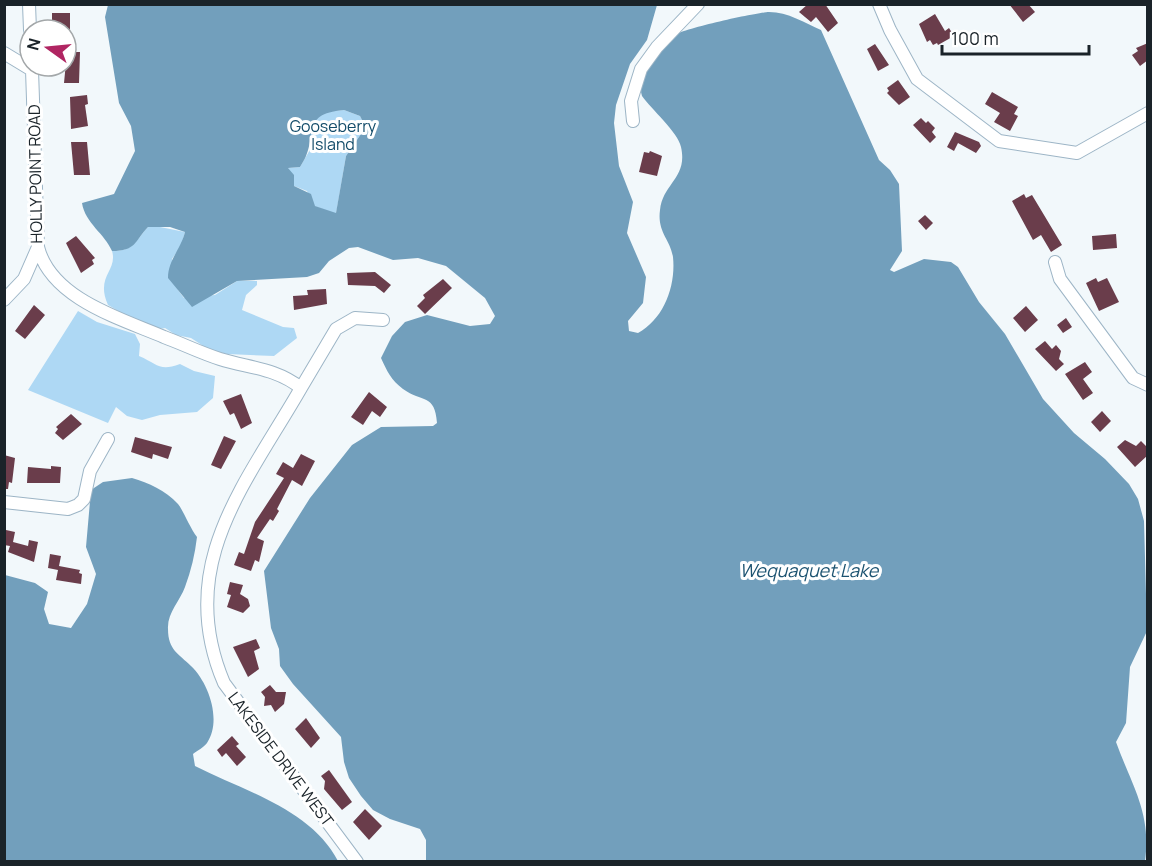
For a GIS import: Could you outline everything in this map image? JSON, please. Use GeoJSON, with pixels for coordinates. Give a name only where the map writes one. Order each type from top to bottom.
{"type":"FeatureCollection","features":[{"type":"Feature","properties":{"kind":"street"},"geometry":{"type":"LineString","coordinates":[[633,121],[631,101],[638,75],[657,47],[698,4]]}},
{"type":"Feature","properties":{"kind":"street"},"geometry":{"type":"LineString","coordinates":[[879,4],[890,30],[917,79],[999,141],[1077,153],[1148,113]]}},
{"type":"Feature","properties":{"kind":"street","name":"HOLLY POINT ROAD"},"geometry":{"type":"LineString","coordinates":[[4,53],[18,60]]}},
{"type":"Feature","properties":{"kind":"street","name":"HOLLY POINT ROAD"},"geometry":{"type":"LineString","coordinates":[[4,300],[24,279],[38,247],[32,78]]}},
{"type":"Feature","properties":{"kind":"street"},"geometry":{"type":"LineString","coordinates":[[38,247],[57,280],[94,305],[133,325],[219,359],[274,372],[301,388]]}},
{"type":"Feature","properties":{"kind":"street"},"geometry":{"type":"LineString","coordinates":[[1055,262],[1060,279],[1126,369],[1133,378],[1148,386]]}},
{"type":"Feature","properties":{"kind":"street","name":"LAKESIDE DRIVE WEST"},"geometry":{"type":"LineString","coordinates":[[357,861],[232,697],[212,652],[207,620],[208,575],[226,517],[336,329],[354,318],[383,320]]}},
{"type":"Feature","properties":{"kind":"street"},"geometry":{"type":"LineString","coordinates":[[4,502],[68,509],[78,506],[84,499],[90,471],[108,439]]}},
{"type":"Feature","properties":{"kind":"green space","name":"Gooseberry Island"},"geometry":{"type":"Polygon","coordinates":[[[344,110],[360,116],[364,124],[361,134],[346,156],[336,214],[314,206],[307,191],[294,186],[288,168],[300,167],[311,148],[311,131],[315,119],[325,112],[344,110]]]}},
{"type":"Feature","properties":{"kind":"green space"},"geometry":{"type":"Polygon","coordinates":[[[155,226],[185,232],[181,246],[172,259],[178,290],[184,298],[215,295],[237,281],[257,281],[257,285],[246,295],[242,310],[283,327],[294,328],[297,338],[274,356],[227,354],[208,349],[191,338],[176,335],[165,328],[144,324],[108,305],[104,287],[112,264],[112,251],[130,247],[148,227],[155,226]]]}},
{"type":"Feature","properties":{"kind":"green space"},"geometry":{"type":"Polygon","coordinates":[[[78,311],[97,322],[135,334],[140,344],[139,356],[155,364],[167,367],[180,364],[194,371],[215,376],[213,398],[197,412],[160,415],[142,420],[127,416],[116,407],[108,423],[28,390],[78,311]]]}},
{"type":"Feature","properties":{"kind":"water","name":"Wequaquet Lake"},"geometry":{"type":"Polygon","coordinates":[[[108,5],[657,5],[647,40],[630,64],[616,105],[614,123],[619,166],[633,202],[627,233],[646,277],[643,303],[628,321],[629,331],[638,333],[655,319],[670,290],[673,257],[660,224],[660,210],[662,201],[681,166],[682,158],[679,141],[642,96],[642,81],[649,64],[665,42],[677,34],[749,15],[769,12],[783,14],[821,30],[879,160],[890,170],[899,184],[902,251],[890,270],[894,272],[924,259],[951,262],[958,267],[979,302],[1005,334],[1043,399],[1074,433],[1105,459],[1129,484],[1138,499],[1144,521],[1147,631],[1130,667],[1126,723],[1116,742],[1143,813],[1146,828],[1145,861],[426,861],[426,840],[420,829],[390,819],[373,810],[349,778],[344,762],[341,737],[293,684],[280,666],[279,649],[271,628],[264,571],[310,498],[352,445],[381,427],[433,426],[437,423],[434,407],[426,400],[399,386],[385,367],[381,358],[392,336],[405,322],[427,315],[470,326],[490,324],[495,316],[485,298],[446,266],[418,258],[393,260],[358,247],[349,248],[329,261],[319,273],[307,277],[237,281],[192,307],[168,278],[170,266],[185,232],[170,227],[148,227],[130,247],[112,251],[87,217],[82,203],[114,194],[135,151],[131,126],[119,103],[105,17],[108,5]],[[344,110],[329,112],[320,117],[312,129],[306,156],[300,167],[288,168],[294,175],[294,186],[311,194],[315,206],[336,213],[346,156],[361,134],[364,124],[360,116],[344,110]]]}},
{"type":"Feature","properties":{"kind":"water"},"geometry":{"type":"Polygon","coordinates":[[[132,478],[145,482],[173,499],[197,537],[189,575],[168,623],[168,636],[172,647],[203,682],[213,713],[211,734],[206,744],[193,754],[195,766],[255,793],[294,815],[326,843],[338,861],[5,862],[5,575],[35,583],[48,592],[44,609],[49,624],[71,628],[87,604],[96,574],[86,547],[91,490],[103,482],[132,478]]]}},
{"type":"Feature","properties":{"kind":"building"},"geometry":{"type":"Polygon","coordinates":[[[808,4],[825,4],[838,23],[828,32],[816,17],[811,22],[799,12],[808,4]]]}},
{"type":"Feature","properties":{"kind":"building"},"geometry":{"type":"Polygon","coordinates":[[[1009,4],[1028,4],[1035,12],[1023,22],[1009,4]]]}},
{"type":"Feature","properties":{"kind":"building"},"geometry":{"type":"Polygon","coordinates":[[[52,13],[70,13],[70,18],[52,18],[52,13]]]}},
{"type":"Feature","properties":{"kind":"building"},"geometry":{"type":"Polygon","coordinates":[[[935,14],[945,31],[949,28],[954,36],[938,45],[937,43],[933,45],[930,40],[927,42],[919,24],[935,14]]]}},
{"type":"Feature","properties":{"kind":"building"},"geometry":{"type":"Polygon","coordinates":[[[1148,43],[1148,60],[1140,66],[1132,55],[1138,51],[1136,48],[1148,43]]]}},
{"type":"Feature","properties":{"kind":"building"},"geometry":{"type":"Polygon","coordinates":[[[875,44],[889,65],[878,71],[867,49],[875,44]]]}},
{"type":"Feature","properties":{"kind":"building"},"geometry":{"type":"Polygon","coordinates":[[[78,52],[80,52],[79,83],[64,83],[64,78],[78,78],[78,52]]]}},
{"type":"Feature","properties":{"kind":"building"},"geometry":{"type":"Polygon","coordinates":[[[898,80],[910,97],[899,105],[887,93],[889,91],[887,88],[898,80]]]}},
{"type":"Feature","properties":{"kind":"building"},"geometry":{"type":"Polygon","coordinates":[[[992,92],[1018,107],[1014,114],[1018,116],[1010,131],[994,122],[1000,113],[985,104],[992,92]]]}},
{"type":"Feature","properties":{"kind":"building"},"geometry":{"type":"Polygon","coordinates":[[[87,95],[88,104],[85,105],[88,126],[71,129],[70,97],[87,95]]]}},
{"type":"Feature","properties":{"kind":"building"},"geometry":{"type":"Polygon","coordinates":[[[921,118],[935,128],[932,132],[936,137],[930,143],[913,125],[921,118]]]}},
{"type":"Feature","properties":{"kind":"building"},"geometry":{"type":"Polygon","coordinates":[[[955,132],[979,142],[981,146],[976,153],[958,143],[954,151],[947,147],[955,132]]]}},
{"type":"Feature","properties":{"kind":"building"},"geometry":{"type":"Polygon","coordinates":[[[71,142],[87,142],[90,175],[74,175],[71,142]]]}},
{"type":"Feature","properties":{"kind":"building"},"geometry":{"type":"Polygon","coordinates":[[[650,151],[662,156],[657,176],[639,172],[644,152],[649,153],[650,151]]]}},
{"type":"Feature","properties":{"kind":"building"},"geometry":{"type":"Polygon","coordinates":[[[1024,194],[1026,198],[1032,195],[1062,245],[1051,252],[1041,235],[1033,240],[1012,201],[1024,194]]]}},
{"type":"Feature","properties":{"kind":"building"},"geometry":{"type":"Polygon","coordinates":[[[925,215],[933,223],[926,230],[918,221],[925,215]]]}},
{"type":"Feature","properties":{"kind":"building"},"geometry":{"type":"Polygon","coordinates":[[[1116,234],[1117,248],[1093,250],[1092,236],[1116,234]]]}},
{"type":"Feature","properties":{"kind":"building"},"geometry":{"type":"Polygon","coordinates":[[[76,236],[95,258],[92,260],[94,264],[81,273],[66,243],[76,236]]]}},
{"type":"Feature","properties":{"kind":"building"},"geometry":{"type":"Polygon","coordinates":[[[375,272],[391,285],[384,293],[375,286],[348,285],[347,273],[375,272]]]}},
{"type":"Feature","properties":{"kind":"building"},"geometry":{"type":"Polygon","coordinates":[[[1096,278],[1098,282],[1107,278],[1119,302],[1099,311],[1086,283],[1096,278]]]}},
{"type":"Feature","properties":{"kind":"building"},"geometry":{"type":"Polygon","coordinates":[[[443,279],[452,288],[425,314],[417,306],[425,298],[423,295],[443,279]]]}},
{"type":"Feature","properties":{"kind":"building"},"geometry":{"type":"Polygon","coordinates":[[[326,289],[327,304],[294,310],[293,296],[308,295],[307,290],[326,289]]]}},
{"type":"Feature","properties":{"kind":"building"},"geometry":{"type":"Polygon","coordinates":[[[34,305],[45,315],[25,339],[15,331],[34,305]]]}},
{"type":"Feature","properties":{"kind":"building"},"geometry":{"type":"Polygon","coordinates":[[[1026,306],[1038,320],[1025,332],[1013,318],[1026,306]]]}},
{"type":"Feature","properties":{"kind":"building"},"geometry":{"type":"Polygon","coordinates":[[[1066,318],[1072,327],[1063,333],[1057,325],[1066,318]]]}},
{"type":"Feature","properties":{"kind":"building"},"geometry":{"type":"Polygon","coordinates":[[[1045,341],[1052,349],[1056,345],[1061,351],[1059,359],[1064,364],[1056,371],[1035,349],[1045,341]]]}},
{"type":"Feature","properties":{"kind":"building"},"geometry":{"type":"Polygon","coordinates":[[[1085,362],[1092,372],[1083,379],[1093,393],[1083,400],[1065,374],[1085,362]]]}},
{"type":"Feature","properties":{"kind":"building"},"geometry":{"type":"Polygon","coordinates":[[[369,392],[387,407],[380,417],[372,411],[363,425],[351,417],[369,392]]]}},
{"type":"Feature","properties":{"kind":"building"},"geometry":{"type":"Polygon","coordinates":[[[241,394],[252,423],[241,429],[234,413],[230,415],[223,401],[241,394]]]}},
{"type":"Feature","properties":{"kind":"building"},"geometry":{"type":"Polygon","coordinates":[[[1102,411],[1111,421],[1100,432],[1091,422],[1102,411]]]}},
{"type":"Feature","properties":{"kind":"building"},"geometry":{"type":"Polygon","coordinates":[[[71,414],[82,424],[63,440],[55,433],[58,429],[56,427],[71,414]]]}},
{"type":"Feature","properties":{"kind":"building"},"geometry":{"type":"Polygon","coordinates":[[[224,436],[236,441],[221,469],[211,465],[224,436]]]}},
{"type":"Feature","properties":{"kind":"building"},"geometry":{"type":"Polygon","coordinates":[[[135,437],[172,447],[168,459],[153,454],[152,459],[131,452],[135,437]]]}},
{"type":"Feature","properties":{"kind":"building"},"geometry":{"type":"Polygon","coordinates":[[[1125,440],[1136,446],[1141,441],[1148,448],[1148,455],[1135,467],[1117,447],[1125,440]]]}},
{"type":"Feature","properties":{"kind":"building"},"geometry":{"type":"Polygon","coordinates":[[[301,454],[315,461],[302,486],[292,480],[273,521],[270,519],[257,538],[264,541],[259,562],[255,560],[251,571],[234,565],[239,552],[244,554],[255,522],[284,478],[276,474],[283,462],[293,468],[301,454]]]}},
{"type":"Feature","properties":{"kind":"building"},"geometry":{"type":"Polygon","coordinates":[[[4,455],[15,458],[12,483],[9,482],[8,489],[4,489],[4,455]]]}},
{"type":"Feature","properties":{"kind":"building"},"geometry":{"type":"Polygon","coordinates":[[[51,466],[61,467],[60,483],[27,483],[28,467],[51,469],[51,466]]]}},
{"type":"Feature","properties":{"kind":"building"},"geometry":{"type":"Polygon","coordinates":[[[6,530],[15,532],[13,542],[28,546],[29,540],[38,542],[34,562],[8,552],[10,546],[4,545],[6,530]]]}},
{"type":"Feature","properties":{"kind":"building"},"geometry":{"type":"Polygon","coordinates":[[[50,554],[61,556],[59,566],[80,570],[81,584],[56,580],[58,570],[48,568],[50,554]]]}},
{"type":"Feature","properties":{"kind":"building"},"geometry":{"type":"Polygon","coordinates":[[[230,582],[243,585],[240,594],[248,599],[250,606],[243,613],[227,607],[231,595],[227,594],[230,582]]]}},
{"type":"Feature","properties":{"kind":"building"},"geometry":{"type":"Polygon","coordinates":[[[256,639],[260,648],[254,651],[259,669],[248,677],[233,647],[256,639]]]}},
{"type":"Feature","properties":{"kind":"building"},"geometry":{"type":"Polygon","coordinates":[[[270,685],[276,692],[286,692],[284,704],[275,712],[271,705],[264,706],[265,697],[261,692],[270,685]]]}},
{"type":"Feature","properties":{"kind":"building"},"geometry":{"type":"Polygon","coordinates":[[[306,718],[320,738],[311,748],[295,729],[306,718]]]}},
{"type":"Feature","properties":{"kind":"building"},"geometry":{"type":"Polygon","coordinates":[[[232,736],[239,744],[236,746],[246,757],[237,766],[226,753],[222,757],[217,750],[232,736]]]}},
{"type":"Feature","properties":{"kind":"building"},"geometry":{"type":"Polygon","coordinates":[[[329,770],[352,802],[342,810],[324,789],[325,781],[321,776],[329,770]]]}},
{"type":"Feature","properties":{"kind":"building"},"geometry":{"type":"Polygon","coordinates":[[[365,809],[382,826],[369,840],[353,822],[365,809]]]}}]}
